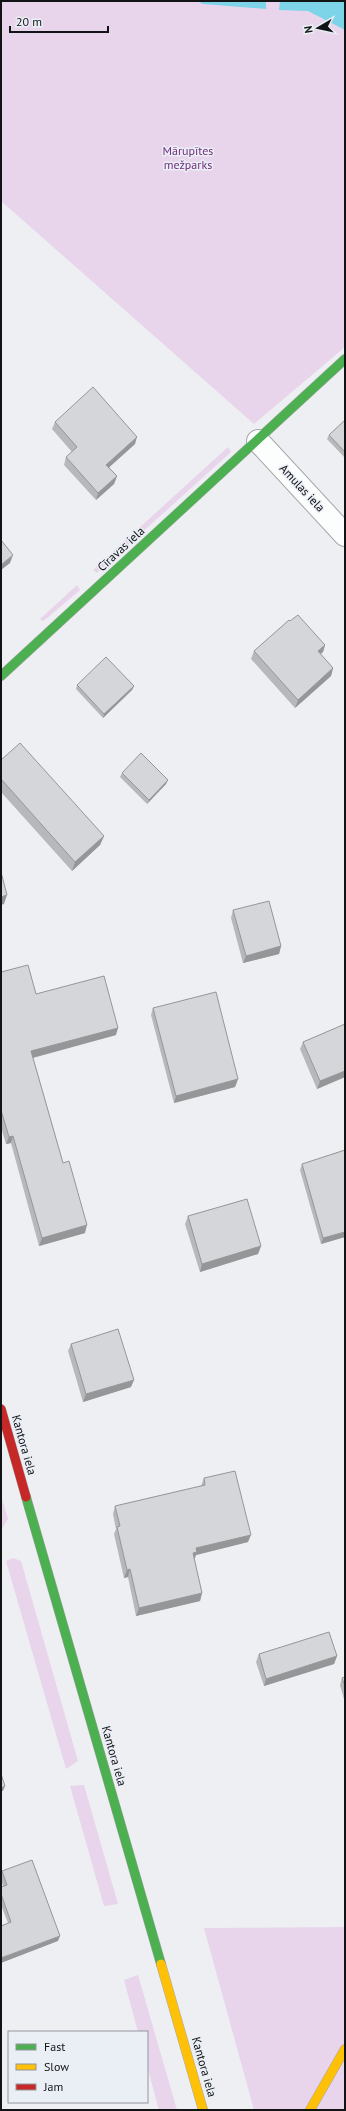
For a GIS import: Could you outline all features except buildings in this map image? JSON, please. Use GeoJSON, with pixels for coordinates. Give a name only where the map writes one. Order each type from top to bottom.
{"type":"FeatureCollection","features":[{"type":"Feature","properties":{"kind":"main road","name":"Cīravas iela"},"geometry":{"type":"LineString","coordinates":[[1,676],[258,441],[345,359]]}},
{"type":"Feature","properties":{"kind":"main road","name":"Kantora iela"},"geometry":{"type":"LineString","coordinates":[[1,1409],[204,2110]]}},
{"type":"Feature","properties":{"kind":"main road"},"geometry":{"type":"LineString","coordinates":[[310,2110],[345,2049]]}},
{"type":"Feature","properties":{"kind":"street","name":"Amulas iela"},"geometry":{"type":"LineString","coordinates":[[258,441],[345,535]]}},
{"type":"Feature","properties":{"kind":"green space","name":"Mārupītes mežparks"},"geometry":{"type":"Polygon","coordinates":[[[1,1],[345,1],[345,347],[254,424],[1,201],[1,1]]]}},
{"type":"Feature","properties":{"kind":"green space"},"geometry":{"type":"Polygon","coordinates":[[[228,447],[231,452],[97,573],[93,570],[228,447]]]}},
{"type":"Feature","properties":{"kind":"green space"},"geometry":{"type":"Polygon","coordinates":[[[77,585],[80,590],[46,619],[43,621],[40,619],[77,585]]]}},
{"type":"Feature","properties":{"kind":"green space"},"geometry":{"type":"Polygon","coordinates":[[[1,1496],[8,1519],[1,1530],[1,1496]]]}},
{"type":"Feature","properties":{"kind":"green space"},"geometry":{"type":"Polygon","coordinates":[[[13,1558],[21,1561],[78,1761],[66,1769],[6,1561],[13,1558]]]}},
{"type":"Feature","properties":{"kind":"green space"},"geometry":{"type":"Polygon","coordinates":[[[84,1785],[118,1904],[104,1906],[70,1786],[84,1785]]]}},
{"type":"Feature","properties":{"kind":"green space"},"geometry":{"type":"Polygon","coordinates":[[[345,1927],[345,2110],[254,2110],[204,1928],[345,1927]]]}},
{"type":"Feature","properties":{"kind":"green space"},"geometry":{"type":"Polygon","coordinates":[[[138,1975],[177,2110],[159,2110],[148,2070],[148,2031],[138,2031],[124,1980],[138,1975]]]}},
{"type":"Feature","properties":{"kind":"water"},"geometry":{"type":"Polygon","coordinates":[[[197,1],[266,1],[266,9],[203,4],[197,1]]]}},
{"type":"Feature","properties":{"kind":"water"},"geometry":{"type":"Polygon","coordinates":[[[280,1],[345,1],[345,30],[308,11],[279,10],[280,1]]]}},
{"type":"Feature","properties":{"kind":"traffic: fast"},"geometry":{"type":"LineString","coordinates":[[1,676],[345,359]]}},
{"type":"Feature","properties":{"kind":"traffic: fast"},"geometry":{"type":"LineString","coordinates":[[26,1497],[161,1964]]}},
{"type":"Feature","properties":{"kind":"traffic: slow"},"geometry":{"type":"LineString","coordinates":[[161,1964],[203,2110]]}},
{"type":"Feature","properties":{"kind":"traffic: slow"},"geometry":{"type":"LineString","coordinates":[[310,2110],[345,2049]]}},
{"type":"Feature","properties":{"kind":"traffic: jam"},"geometry":{"type":"LineString","coordinates":[[1,1409],[26,1497]]}}]}
